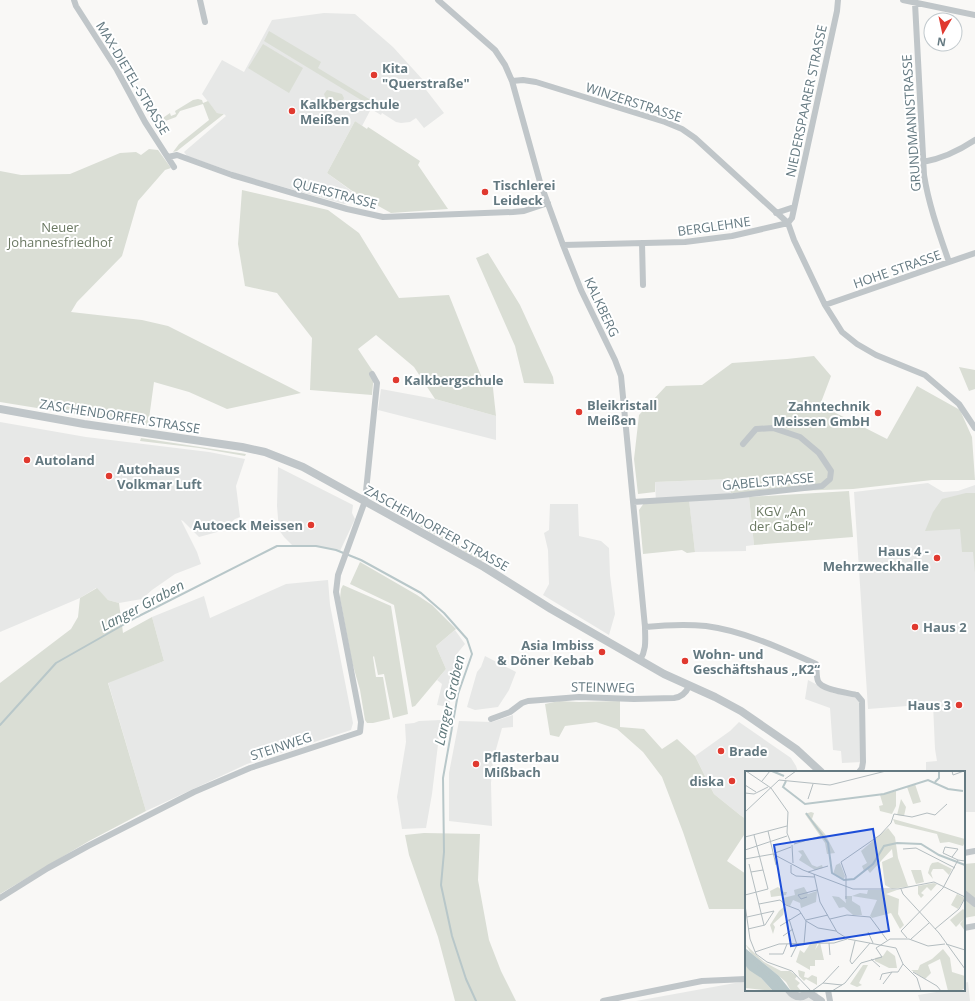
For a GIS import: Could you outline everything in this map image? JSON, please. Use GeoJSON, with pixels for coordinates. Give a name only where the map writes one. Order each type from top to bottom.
{"type":"FeatureCollection","features":[{"type":"Feature","properties":{"kind":"street","name":"MAX-DIETEL-STRASSE"},"geometry":{"type":"LineString","coordinates":[[74,0],[76,6],[117,70],[145,122],[174,167]]}},
{"type":"Feature","properties":{"kind":"street"},"geometry":{"type":"LineString","coordinates":[[200,0],[205,22]]}},
{"type":"Feature","properties":{"kind":"street","name":"KALKBERG"},"geometry":{"type":"LineString","coordinates":[[438,0],[495,50],[506,65],[512,81],[540,182],[563,245],[581,290],[615,360],[621,376],[645,627],[646,646],[644,655],[640,660]]}},
{"type":"Feature","properties":{"kind":"street","name":"NIEDERSPAARER STRASSE"},"geometry":{"type":"LineString","coordinates":[[788,223],[792,218],[836,18],[838,0]]}},
{"type":"Feature","properties":{"kind":"street"},"geometry":{"type":"LineString","coordinates":[[903,0],[975,15]]}},
{"type":"Feature","properties":{"kind":"street","name":"GRUNDMANNSTRASSE"},"geometry":{"type":"LineString","coordinates":[[912,1],[923,162],[928,198],[932,215],[949,262]]}},
{"type":"Feature","properties":{"kind":"street","name":"WINZERSTRASSE"},"geometry":{"type":"LineString","coordinates":[[512,81],[522,80],[536,82],[665,122],[682,129],[695,138],[788,223]]}},
{"type":"Feature","properties":{"kind":"street"},"geometry":{"type":"LineString","coordinates":[[923,162],[937,159],[975,140]]}},
{"type":"Feature","properties":{"kind":"street","name":"QUERSTRASSE"},"geometry":{"type":"LineString","coordinates":[[168,157],[177,155],[236,176],[347,209],[383,217],[513,212],[524,211],[548,203]]}},
{"type":"Feature","properties":{"kind":"street"},"geometry":{"type":"LineString","coordinates":[[776,213],[794,207]]}},
{"type":"Feature","properties":{"kind":"street"},"geometry":{"type":"LineString","coordinates":[[788,223],[794,240],[825,305],[842,332],[857,344],[876,355],[925,375],[959,404],[975,428]]}},
{"type":"Feature","properties":{"kind":"street","name":"BERGLEHNE"},"geometry":{"type":"LineString","coordinates":[[563,245],[685,242],[732,236],[788,223]]}},
{"type":"Feature","properties":{"kind":"street"},"geometry":{"type":"LineString","coordinates":[[642,243],[642,285]]}},
{"type":"Feature","properties":{"kind":"street","name":"HOHE STRASSE"},"geometry":{"type":"LineString","coordinates":[[825,305],[975,253]]}},
{"type":"Feature","properties":{"kind":"street"},"geometry":{"type":"LineString","coordinates":[[365,501],[377,383],[372,374]]}},
{"type":"Feature","properties":{"kind":"street","name":"ZASCHENDORFER STRASSE"},"geometry":{"type":"LineString","coordinates":[[0,409],[84,424],[242,447],[265,452],[304,467],[478,563],[551,609],[664,674],[721,700],[750,716],[796,749],[820,771]]}},
{"type":"Feature","properties":{"kind":"street","name":"GABELSTRASSE"},"geometry":{"type":"LineString","coordinates":[[633,502],[733,496],[822,486],[830,479],[831,472],[819,453],[800,437],[773,428],[756,429],[743,444]]}},
{"type":"Feature","properties":{"kind":"street","name":"STEINWEG"},"geometry":{"type":"LineString","coordinates":[[0,898],[48,868],[88,846],[194,792],[250,768],[360,732],[361,722],[351,667],[336,600],[336,584],[365,501]]}},
{"type":"Feature","properties":{"kind":"street"},"geometry":{"type":"LineString","coordinates":[[645,627],[676,625],[706,626],[726,630],[749,637],[816,664],[818,681],[821,685],[832,690],[858,695],[862,701],[863,762],[860,771]]}},
{"type":"Feature","properties":{"kind":"street","name":"STEINWEG"},"geometry":{"type":"LineString","coordinates":[[491,719],[506,714],[528,701],[579,697],[634,699],[674,698],[679,697],[686,692],[689,686]]}},
{"type":"Feature","properties":{"kind":"street"},"geometry":{"type":"LineString","coordinates":[[965,853],[975,852]]}},
{"type":"Feature","properties":{"kind":"street"},"geometry":{"type":"LineString","coordinates":[[965,895],[975,903]]}},
{"type":"Feature","properties":{"kind":"street"},"geometry":{"type":"LineString","coordinates":[[965,928],[975,926]]}},
{"type":"Feature","properties":{"kind":"street"},"geometry":{"type":"LineString","coordinates":[[603,1001],[702,981],[745,979]]}},
{"type":"Feature","properties":{"kind":"street"},"geometry":{"type":"LineString","coordinates":[[790,991],[798,997],[806,995],[810,991],[821,1001]]}},
{"type":"Feature","properties":{"kind":"street"},"geometry":{"type":"LineString","coordinates":[[828,991],[830,1001]]}},
{"type":"Feature","properties":{"kind":"shaded area","name":"Kalkbergschule Meißen"},"geometry":{"type":"Polygon","coordinates":[[[324,13],[355,14],[393,47],[423,80],[420,82],[444,113],[424,128],[416,118],[410,122],[396,122],[382,113],[381,115],[371,109],[362,126],[355,121],[327,173],[354,193],[347,203],[344,204],[241,175],[187,156],[184,152],[226,116],[224,114],[217,113],[202,94],[222,60],[244,72],[272,20],[324,13]]]}},
{"type":"Feature","properties":{"kind":"shaded area"},"geometry":{"type":"Polygon","coordinates":[[[381,389],[435,399],[496,416],[496,440],[378,410],[381,389]]]}},
{"type":"Feature","properties":{"kind":"shaded area"},"geometry":{"type":"Polygon","coordinates":[[[0,422],[86,437],[209,452],[245,459],[236,486],[240,517],[235,519],[221,531],[199,537],[181,520],[197,552],[201,564],[175,574],[142,599],[119,603],[108,600],[96,588],[80,598],[0,632],[0,422]]]}},
{"type":"Feature","properties":{"kind":"shaded area"},"geometry":{"type":"Polygon","coordinates":[[[278,467],[353,505],[352,513],[355,519],[340,551],[316,546],[292,545],[284,537],[279,530],[277,506],[278,467]]]}},
{"type":"Feature","properties":{"kind":"shaded area"},"geometry":{"type":"Polygon","coordinates":[[[732,479],[731,493],[749,497],[754,545],[746,546],[746,551],[695,552],[689,501],[656,503],[655,482],[732,479]]]}},
{"type":"Feature","properties":{"kind":"shaded area"},"geometry":{"type":"Polygon","coordinates":[[[928,483],[943,492],[958,491],[975,485],[975,812],[965,812],[965,771],[926,771],[926,762],[937,761],[933,704],[868,709],[854,492],[928,483]]]}},
{"type":"Feature","properties":{"kind":"shaded area"},"geometry":{"type":"Polygon","coordinates":[[[550,504],[578,504],[579,536],[601,541],[609,548],[610,575],[615,614],[609,635],[543,595],[549,584],[548,550],[544,533],[549,530],[550,504]]]}},
{"type":"Feature","properties":{"kind":"shaded area"},"geometry":{"type":"Polygon","coordinates":[[[328,580],[330,605],[353,723],[351,730],[247,764],[146,811],[108,682],[164,661],[152,617],[204,596],[210,618],[286,584],[328,580]]]}},
{"type":"Feature","properties":{"kind":"shaded area"},"geometry":{"type":"Polygon","coordinates":[[[455,630],[465,644],[455,656],[460,662],[461,668],[448,707],[437,705],[442,684],[437,680],[446,669],[436,646],[455,630]]]}},
{"type":"Feature","properties":{"kind":"shaded area"},"geometry":{"type":"Polygon","coordinates":[[[485,656],[516,672],[509,690],[498,707],[475,710],[467,707],[477,672],[481,667],[485,656]]]}},
{"type":"Feature","properties":{"kind":"shaded area"},"geometry":{"type":"Polygon","coordinates":[[[808,680],[833,693],[856,697],[860,702],[862,762],[842,763],[841,751],[833,750],[830,708],[805,699],[808,680]]]}},
{"type":"Feature","properties":{"kind":"shaded area"},"geometry":{"type":"Polygon","coordinates":[[[513,715],[513,727],[502,728],[493,760],[491,783],[492,826],[449,821],[449,773],[459,721],[492,722],[513,715]]]}},
{"type":"Feature","properties":{"kind":"shaded area"},"geometry":{"type":"Polygon","coordinates":[[[441,720],[432,794],[426,828],[402,829],[397,797],[406,742],[405,724],[419,721],[441,720]]]}},
{"type":"Feature","properties":{"kind":"shaded area"},"geometry":{"type":"Polygon","coordinates":[[[739,722],[791,758],[798,771],[745,771],[745,818],[714,794],[695,756],[730,731],[739,722]]]}},
{"type":"Feature","properties":{"kind":"shaded area"},"geometry":{"type":"Polygon","coordinates":[[[745,981],[745,991],[817,991],[819,1001],[636,1001],[745,981]]]}},
{"type":"Feature","properties":{"kind":"shaded area"},"geometry":{"type":"Polygon","coordinates":[[[968,982],[970,1001],[920,1001],[918,995],[943,991],[965,991],[965,983],[968,982]]]}},
{"type":"Feature","properties":{"kind":"green space"},"geometry":{"type":"Polygon","coordinates":[[[269,31],[321,62],[318,68],[374,102],[371,106],[264,41],[269,31]]]}},
{"type":"Feature","properties":{"kind":"green space"},"geometry":{"type":"Polygon","coordinates":[[[263,44],[303,68],[289,93],[248,68],[263,44]]]}},
{"type":"Feature","properties":{"kind":"green space"},"geometry":{"type":"Polygon","coordinates":[[[327,90],[342,94],[344,98],[341,105],[333,104],[326,98],[324,94],[327,90]]]}},
{"type":"Feature","properties":{"kind":"green space"},"geometry":{"type":"Polygon","coordinates":[[[193,100],[202,100],[203,103],[208,101],[217,113],[224,114],[177,151],[173,152],[179,144],[209,120],[203,104],[180,111],[176,117],[155,125],[154,124],[170,113],[171,116],[176,114],[175,111],[193,100]]]}},
{"type":"Feature","properties":{"kind":"green space"},"geometry":{"type":"Polygon","coordinates":[[[355,121],[367,129],[368,127],[420,161],[418,165],[448,209],[391,213],[355,193],[327,173],[355,121]]]}},
{"type":"Feature","properties":{"kind":"green space","name":"Neuer Johannesfriedhof"},"geometry":{"type":"Polygon","coordinates":[[[149,149],[158,150],[171,168],[165,170],[138,201],[122,256],[77,302],[71,312],[142,320],[168,326],[301,393],[227,409],[189,392],[154,382],[148,426],[0,402],[0,171],[21,175],[70,174],[120,153],[136,152],[141,155],[149,149]]]}},
{"type":"Feature","properties":{"kind":"green space"},"geometry":{"type":"Polygon","coordinates":[[[242,190],[328,210],[359,233],[399,298],[449,295],[482,378],[492,379],[496,416],[435,399],[414,367],[376,335],[358,349],[374,373],[372,395],[310,390],[312,338],[277,293],[245,286],[238,244],[242,190]]]}},
{"type":"Feature","properties":{"kind":"green space"},"geometry":{"type":"Polygon","coordinates":[[[488,253],[520,305],[553,377],[554,384],[524,383],[515,346],[476,258],[488,253]]]}},
{"type":"Feature","properties":{"kind":"green space"},"geometry":{"type":"Polygon","coordinates":[[[814,356],[831,376],[820,405],[887,439],[917,386],[960,410],[972,437],[975,480],[932,480],[853,489],[731,493],[731,479],[655,482],[655,492],[638,494],[634,459],[639,415],[666,386],[702,385],[732,363],[814,356]]]}},
{"type":"Feature","properties":{"kind":"green space"},"geometry":{"type":"Polygon","coordinates":[[[959,367],[975,370],[975,389],[969,391],[959,367]]]}},
{"type":"Feature","properties":{"kind":"green space"},"geometry":{"type":"Polygon","coordinates":[[[141,438],[246,454],[245,456],[199,448],[140,441],[141,438]]]}},
{"type":"Feature","properties":{"kind":"green space","name":"KGV „An der Gabel“"},"geometry":{"type":"Polygon","coordinates":[[[849,491],[853,537],[754,545],[749,497],[849,491]]]}},
{"type":"Feature","properties":{"kind":"green space"},"geometry":{"type":"Polygon","coordinates":[[[966,493],[975,493],[975,573],[973,552],[962,552],[960,529],[925,531],[933,512],[942,499],[966,493]]]}},
{"type":"Feature","properties":{"kind":"green space"},"geometry":{"type":"Polygon","coordinates":[[[689,500],[695,552],[687,553],[682,550],[643,554],[639,510],[644,503],[689,500]]]}},
{"type":"Feature","properties":{"kind":"green space"},"geometry":{"type":"Polygon","coordinates":[[[412,519],[483,559],[481,561],[411,521],[412,519]]]}},
{"type":"Feature","properties":{"kind":"green space"},"geometry":{"type":"Polygon","coordinates":[[[360,562],[432,605],[456,629],[436,646],[446,669],[415,706],[412,707],[394,605],[350,584],[360,562]]]}},
{"type":"Feature","properties":{"kind":"green space"},"geometry":{"type":"Polygon","coordinates":[[[343,585],[391,606],[408,714],[393,718],[384,674],[378,675],[374,656],[376,677],[383,677],[390,719],[373,723],[367,723],[365,720],[340,598],[343,585]]]}},
{"type":"Feature","properties":{"kind":"green space"},"geometry":{"type":"Polygon","coordinates":[[[97,588],[108,600],[119,603],[123,633],[152,617],[164,661],[108,683],[146,811],[89,841],[0,894],[0,683],[71,629],[78,617],[80,598],[97,588]]]}},
{"type":"Feature","properties":{"kind":"green space"},"geometry":{"type":"Polygon","coordinates":[[[559,701],[620,701],[620,727],[644,729],[662,749],[677,739],[695,756],[714,794],[745,818],[745,834],[727,861],[745,873],[745,909],[709,909],[683,832],[662,777],[643,752],[617,729],[596,722],[565,726],[559,737],[550,735],[545,704],[559,701]]]}},
{"type":"Feature","properties":{"kind":"green space"},"geometry":{"type":"Polygon","coordinates":[[[424,833],[480,834],[478,880],[489,940],[501,971],[516,1001],[455,1001],[438,937],[409,855],[405,835],[424,833]]]}},
{"type":"Feature","properties":{"kind":"green space"},"geometry":{"type":"Polygon","coordinates":[[[975,863],[975,916],[965,918],[965,864],[975,863]]]}},
{"type":"Feature","properties":{"kind":"waterway","name":"Langer Graben"},"geometry":{"type":"LineString","coordinates":[[0,725],[56,663],[137,617],[277,546],[316,546],[336,550],[361,560],[421,593],[444,613],[467,639],[472,654],[458,694],[443,778],[444,852],[441,885],[452,936],[466,979],[476,1001]]}},
{"type":"Feature","properties":{"kind":"place","name":"Kita \"Querstraße\""},"geometry":{"type":"Point","coordinates":[374,75]}},
{"type":"Feature","properties":{"kind":"place","name":"Kalkbergschule Meißen"},"geometry":{"type":"Point","coordinates":[292,111]}},
{"type":"Feature","properties":{"kind":"place","name":"Tischlerei Leideck"},"geometry":{"type":"Point","coordinates":[485,192]}},
{"type":"Feature","properties":{"kind":"place","name":"Kalkbergschule"},"geometry":{"type":"Point","coordinates":[396,380]}},
{"type":"Feature","properties":{"kind":"place","name":"Bleikristall Meißen"},"geometry":{"type":"Point","coordinates":[579,412]}},
{"type":"Feature","properties":{"kind":"place","name":"Zahntechnik Meissen GmbH"},"geometry":{"type":"Point","coordinates":[878,413]}},
{"type":"Feature","properties":{"kind":"place","name":"Autoland"},"geometry":{"type":"Point","coordinates":[27,460]}},
{"type":"Feature","properties":{"kind":"place","name":"Autohaus Volkmar Luft"},"geometry":{"type":"Point","coordinates":[109,476]}},
{"type":"Feature","properties":{"kind":"place","name":"Autoeck Meissen"},"geometry":{"type":"Point","coordinates":[311,525]}},
{"type":"Feature","properties":{"kind":"place","name":"Haus 4 - Mehrzweckhalle"},"geometry":{"type":"Point","coordinates":[937,558]}},
{"type":"Feature","properties":{"kind":"place","name":"Haus 2"},"geometry":{"type":"Point","coordinates":[915,627]}},
{"type":"Feature","properties":{"kind":"place","name":"Asia Imbiss & Döner Kebab"},"geometry":{"type":"Point","coordinates":[602,652]}},
{"type":"Feature","properties":{"kind":"place","name":"Wohn- und Geschäftshaus „K2“"},"geometry":{"type":"Point","coordinates":[685,661]}},
{"type":"Feature","properties":{"kind":"place","name":"Haus 3"},"geometry":{"type":"Point","coordinates":[959,705]}},
{"type":"Feature","properties":{"kind":"place","name":"Brade"},"geometry":{"type":"Point","coordinates":[721,751]}},
{"type":"Feature","properties":{"kind":"place","name":"Pflasterbau Mißbach"},"geometry":{"type":"Point","coordinates":[476,764]}},
{"type":"Feature","properties":{"kind":"place","name":"diska"},"geometry":{"type":"Point","coordinates":[732,781]}}]}
